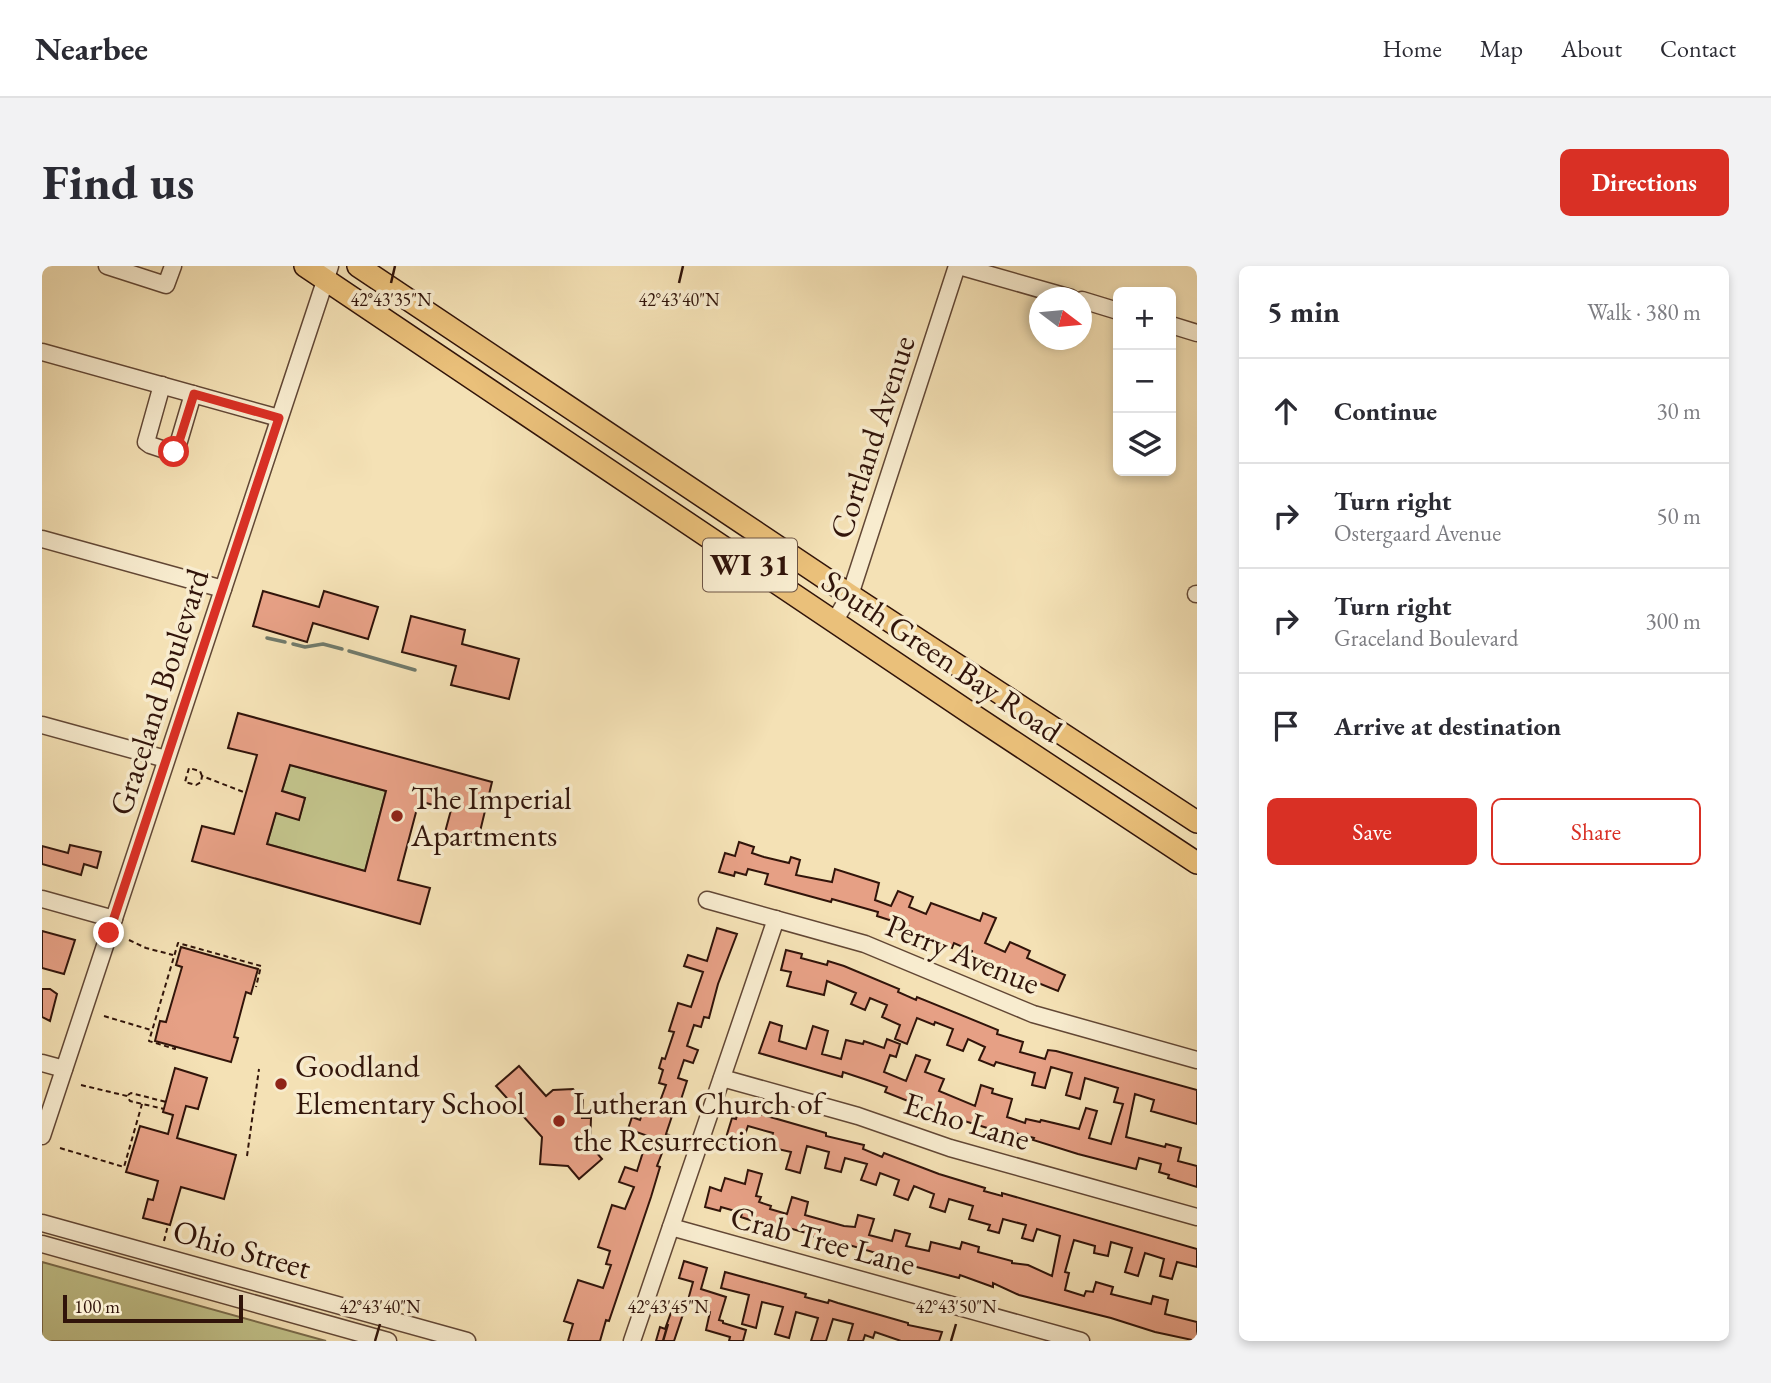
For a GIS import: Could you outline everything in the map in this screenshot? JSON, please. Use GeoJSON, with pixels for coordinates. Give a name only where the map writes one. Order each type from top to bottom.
{"type":"FeatureCollection","features":[{"type":"Feature","properties":{"kind":"main road","name":"South Green Bay Road"},"geometry":{"type":"LineString","coordinates":[[305,266],[328,273],[834,622],[1197,863]]}},
{"type":"Feature","properties":{"kind":"main road","name":"South Green Bay Road"},"geometry":{"type":"LineString","coordinates":[[358,266],[850,595],[1197,822]]}},
{"type":"Feature","properties":{"kind":"street"},"geometry":{"type":"LineString","coordinates":[[107,266],[166,285],[173,266]]}},
{"type":"Feature","properties":{"kind":"street"},"geometry":{"type":"LineString","coordinates":[[958,266],[1032,287]]}},
{"type":"Feature","properties":{"kind":"street","name":"Cortland Avenue"},"geometry":{"type":"LineString","coordinates":[[834,622],[850,595],[958,266]]}},
{"type":"Feature","properties":{"kind":"street","name":"Graceland Boulevard"},"geometry":{"type":"LineString","coordinates":[[42,1136],[328,273]]}},
{"type":"Feature","properties":{"kind":"street"},"geometry":{"type":"LineString","coordinates":[[1092,303],[1113,309]]}},
{"type":"Feature","properties":{"kind":"street"},"geometry":{"type":"LineString","coordinates":[[1176,327],[1197,333]]}},
{"type":"Feature","properties":{"kind":"street"},"geometry":{"type":"LineString","coordinates":[[42,352],[279,418]]}},
{"type":"Feature","properties":{"kind":"street"},"geometry":{"type":"LineString","coordinates":[[162,385],[146,442],[171,452],[177,448],[194,394]]}},
{"type":"Feature","properties":{"kind":"street"},"geometry":{"type":"LineString","coordinates":[[42,539],[223,589]]}},
{"type":"Feature","properties":{"kind":"street"},"geometry":{"type":"LineString","coordinates":[[42,725],[166,760]]}},
{"type":"Feature","properties":{"kind":"street"},"geometry":{"type":"LineString","coordinates":[[42,899],[114,919]]}},
{"type":"Feature","properties":{"kind":"street","name":"Perry Avenue"},"geometry":{"type":"LineString","coordinates":[[707,900],[865,944],[1033,1014],[1197,1060]]}},
{"type":"Feature","properties":{"kind":"street"},"geometry":{"type":"LineString","coordinates":[[632,1341],[776,919]]}},
{"type":"Feature","properties":{"kind":"street"},"geometry":{"type":"LineString","coordinates":[[42,1063],[64,1069]]}},
{"type":"Feature","properties":{"kind":"street","name":"Echo Lane"},"geometry":{"type":"LineString","coordinates":[[722,1078],[858,1116],[950,1148],[1197,1217]]}},
{"type":"Feature","properties":{"kind":"street","name":"Ohio Street"},"geometry":{"type":"LineString","coordinates":[[42,1223],[467,1341]]}},
{"type":"Feature","properties":{"kind":"street","name":"Crab Tree Lane"},"geometry":{"type":"LineString","coordinates":[[671,1227],[1081,1341]]}},
{"type":"Feature","properties":{"kind":"street","name":"Ohio Street"},"geometry":{"type":"LineString","coordinates":[[42,1244],[388,1341]]}},
{"type":"Feature","properties":{"kind":"street"},"geometry":{"type":"LineString","coordinates":[[224,1295],[230,1275]]}},
{"type":"Feature","properties":{"kind":"path"},"geometry":{"type":"LineString","coordinates":[[202,776],[201,782],[196,785],[185,782],[189,768],[200,771],[202,776],[246,793]]}},
{"type":"Feature","properties":{"kind":"path"},"geometry":{"type":"LineString","coordinates":[[129,940],[146,948],[174,955]]}},
{"type":"Feature","properties":{"kind":"path"},"geometry":{"type":"LineString","coordinates":[[175,1047],[149,1041],[178,943],[261,966],[256,987]]}},
{"type":"Feature","properties":{"kind":"path"},"geometry":{"type":"LineString","coordinates":[[104,1016],[152,1031]]}},
{"type":"Feature","properties":{"kind":"path"},"geometry":{"type":"LineString","coordinates":[[247,1156],[259,1069]]}},
{"type":"Feature","properties":{"kind":"path"},"geometry":{"type":"LineString","coordinates":[[81,1085],[166,1102]]}},
{"type":"Feature","properties":{"kind":"path"},"geometry":{"type":"LineString","coordinates":[[127,1096],[130,1101],[164,1109]]}},
{"type":"Feature","properties":{"kind":"path"},"geometry":{"type":"LineString","coordinates":[[60,1148],[124,1167],[142,1104]]}},
{"type":"Feature","properties":{"kind":"path"},"geometry":{"type":"LineString","coordinates":[[160,1255],[168,1225]]}},
{"type":"Feature","properties":{"kind":"green space"},"geometry":{"type":"Polygon","coordinates":[[[290,765],[386,791],[365,871],[267,844],[276,813],[299,819],[305,798],[282,791],[290,765]]]}},
{"type":"Feature","properties":{"kind":"green space"},"geometry":{"type":"Polygon","coordinates":[[[42,1262],[326,1341],[42,1341],[42,1262]]]}},
{"type":"Feature","properties":{"kind":"building"},"geometry":{"type":"Polygon","coordinates":[[[263,591],[319,607],[324,591],[378,607],[368,639],[313,623],[307,642],[253,626],[263,591]]]}},
{"type":"Feature","properties":{"kind":"building"},"geometry":{"type":"Polygon","coordinates":[[[411,616],[465,630],[462,644],[519,659],[509,699],[451,685],[456,666],[402,652],[411,616]]]}},
{"type":"Feature","properties":{"kind":"building","name":"The Imperial Apartments"},"geometry":{"type":"Polygon","coordinates":[[[238,713],[492,782],[477,844],[444,836],[451,810],[419,801],[398,880],[430,888],[420,924],[192,861],[202,826],[234,834],[257,755],[228,748],[238,713]],[[290,765],[282,791],[305,798],[299,820],[276,813],[267,844],[365,871],[386,791],[290,765]]]}},
{"type":"Feature","properties":{"kind":"building"},"geometry":{"type":"Polygon","coordinates":[[[739,842],[754,847],[752,853],[764,857],[789,863],[791,857],[800,860],[796,875],[832,882],[835,869],[879,883],[875,900],[891,906],[898,891],[913,897],[909,907],[926,914],[931,903],[980,921],[983,913],[996,918],[985,943],[1005,952],[1010,942],[1030,951],[1027,958],[1065,975],[1058,991],[971,956],[972,951],[954,943],[952,948],[907,928],[908,926],[877,916],[878,912],[765,884],[768,874],[748,869],[746,875],[735,872],[734,876],[719,872],[725,853],[735,856],[739,842]]]}},
{"type":"Feature","properties":{"kind":"building"},"geometry":{"type":"Polygon","coordinates":[[[70,845],[101,852],[97,868],[84,864],[81,875],[42,864],[42,846],[68,853],[70,845]]]}},
{"type":"Feature","properties":{"kind":"building"},"geometry":{"type":"Polygon","coordinates":[[[717,928],[737,934],[718,984],[709,1018],[704,1017],[701,1027],[694,1025],[687,1046],[698,1050],[693,1063],[684,1060],[678,1078],[687,1081],[676,1115],[673,1113],[666,1134],[669,1135],[657,1166],[660,1167],[651,1197],[609,1321],[606,1320],[600,1341],[568,1341],[573,1324],[564,1321],[578,1280],[603,1288],[611,1265],[606,1264],[610,1251],[598,1247],[612,1205],[625,1209],[634,1187],[619,1182],[625,1167],[637,1171],[648,1136],[628,1129],[632,1117],[640,1120],[647,1100],[659,1104],[666,1085],[659,1083],[663,1070],[659,1068],[674,1032],[669,1031],[678,1003],[691,1007],[703,972],[684,966],[688,955],[707,961],[717,928]]]}},
{"type":"Feature","properties":{"kind":"building"},"geometry":{"type":"Polygon","coordinates":[[[42,931],[75,940],[64,974],[42,968],[42,931]]]}},
{"type":"Feature","properties":{"kind":"building"},"geometry":{"type":"Polygon","coordinates":[[[181,947],[258,969],[251,994],[246,992],[234,1037],[238,1038],[231,1062],[155,1041],[160,1021],[166,1022],[182,967],[176,965],[181,947]]]}},
{"type":"Feature","properties":{"kind":"building"},"geometry":{"type":"Polygon","coordinates":[[[786,950],[802,954],[801,958],[827,965],[828,961],[844,966],[899,989],[898,992],[916,1000],[917,997],[998,1030],[997,1034],[1023,1042],[1020,1052],[1045,1059],[1048,1050],[1056,1051],[1197,1090],[1197,1124],[1151,1111],[1154,1100],[1135,1094],[1126,1137],[1165,1147],[1166,1144],[1181,1148],[1178,1161],[1197,1166],[1197,1187],[1168,1178],[1169,1175],[1159,1172],[1161,1164],[1139,1158],[1136,1169],[1078,1154],[1033,1140],[1034,1138],[1015,1133],[1014,1136],[941,1114],[885,1092],[887,1087],[843,1072],[842,1077],[759,1053],[770,1022],[782,1026],[779,1041],[806,1049],[813,1026],[828,1031],[822,1054],[841,1059],[846,1040],[863,1044],[864,1041],[884,1048],[887,1039],[900,1044],[896,1057],[890,1055],[884,1072],[906,1081],[916,1055],[930,1060],[925,1072],[944,1079],[939,1091],[975,1106],[981,1085],[993,1089],[992,1093],[1012,1099],[1007,1117],[1025,1123],[1026,1119],[1041,1120],[1079,1129],[1086,1108],[1097,1111],[1089,1138],[1111,1144],[1123,1104],[1114,1102],[1118,1088],[1085,1078],[1080,1099],[1066,1095],[1072,1073],[1051,1067],[1045,1088],[1032,1085],[1035,1073],[996,1062],[994,1066],[979,1060],[985,1047],[968,1039],[963,1051],[947,1045],[953,1029],[935,1022],[934,1025],[917,1018],[907,1044],[895,1039],[900,1025],[882,1017],[887,1005],[870,998],[865,1010],[851,1004],[856,993],[827,981],[824,995],[787,986],[791,972],[781,970],[786,950]]]}},
{"type":"Feature","properties":{"kind":"building"},"geometry":{"type":"Polygon","coordinates":[[[42,989],[50,989],[57,994],[50,1021],[42,1017],[42,989]]]}},
{"type":"Feature","properties":{"kind":"building","name":"Lutheran Church of the Resurrection"},"geometry":{"type":"Polygon","coordinates":[[[519,1066],[546,1096],[553,1090],[573,1089],[583,1100],[582,1118],[591,1118],[590,1145],[602,1159],[579,1179],[568,1166],[540,1164],[542,1137],[496,1086],[519,1066]]]}},
{"type":"Feature","properties":{"kind":"building"},"geometry":{"type":"Polygon","coordinates":[[[175,1068],[207,1078],[198,1109],[186,1106],[177,1138],[236,1155],[224,1199],[181,1187],[170,1225],[143,1218],[148,1199],[153,1200],[158,1181],[126,1172],[140,1126],[168,1134],[173,1115],[163,1112],[175,1068]]]}},
{"type":"Feature","properties":{"kind":"building"},"geometry":{"type":"Polygon","coordinates":[[[739,1108],[826,1133],[826,1136],[864,1145],[863,1149],[882,1157],[884,1153],[985,1188],[984,1191],[1002,1196],[1002,1193],[1197,1249],[1197,1267],[1177,1262],[1172,1279],[1160,1276],[1164,1259],[1145,1253],[1138,1276],[1125,1272],[1132,1248],[1111,1242],[1108,1256],[1094,1253],[1095,1246],[1074,1240],[1065,1272],[1069,1273],[1065,1290],[1084,1296],[1086,1291],[1093,1292],[1096,1282],[1113,1287],[1111,1294],[1151,1304],[1153,1296],[1168,1300],[1165,1314],[1197,1322],[1197,1341],[1019,1295],[993,1283],[993,1287],[960,1275],[959,1278],[909,1265],[910,1263],[839,1242],[751,1218],[750,1220],[741,1217],[742,1213],[721,1207],[720,1211],[705,1207],[710,1187],[721,1191],[725,1178],[745,1184],[748,1170],[762,1174],[756,1196],[761,1197],[759,1202],[771,1206],[770,1209],[787,1214],[792,1197],[808,1202],[805,1215],[844,1226],[855,1227],[858,1215],[874,1219],[869,1235],[892,1241],[895,1230],[910,1234],[906,1246],[929,1251],[931,1242],[960,1249],[962,1242],[979,1247],[978,1252],[1028,1265],[1052,1276],[1060,1236],[1037,1229],[1033,1241],[1022,1238],[1026,1225],[1003,1219],[999,1233],[988,1230],[990,1225],[969,1219],[973,1206],[949,1199],[945,1212],[930,1207],[934,1194],[914,1186],[908,1200],[894,1195],[899,1180],[880,1173],[876,1185],[861,1180],[867,1164],[845,1158],[841,1172],[825,1168],[829,1152],[807,1146],[800,1173],[786,1169],[791,1152],[769,1147],[773,1133],[748,1126],[740,1149],[724,1144],[732,1118],[736,1119],[739,1108]]]}},
{"type":"Feature","properties":{"kind":"building"},"geometry":{"type":"Polygon","coordinates":[[[684,1261],[707,1268],[701,1289],[726,1297],[719,1320],[746,1330],[743,1341],[729,1341],[730,1337],[706,1330],[709,1306],[688,1300],[693,1282],[679,1278],[684,1261]]]}},
{"type":"Feature","properties":{"kind":"building"},"geometry":{"type":"Polygon","coordinates":[[[725,1272],[806,1294],[805,1297],[828,1303],[829,1300],[908,1325],[942,1332],[939,1341],[901,1341],[875,1332],[873,1338],[865,1335],[863,1341],[848,1341],[853,1324],[833,1319],[826,1341],[811,1341],[818,1318],[796,1312],[789,1338],[775,1334],[783,1307],[762,1302],[756,1328],[742,1324],[749,1295],[721,1288],[725,1272]]]}},
{"type":"Feature","properties":{"kind":"building"},"geometry":{"type":"Polygon","coordinates":[[[673,1307],[684,1311],[674,1341],[656,1341],[660,1327],[665,1329],[673,1307]]]}},
{"type":"Feature","properties":{"kind":"waterway"},"geometry":{"type":"LineString","coordinates":[[267,638],[285,642]]}},
{"type":"Feature","properties":{"kind":"waterway"},"geometry":{"type":"LineString","coordinates":[[293,644],[305,647],[323,644],[342,649]]}},
{"type":"Feature","properties":{"kind":"waterway"},"geometry":{"type":"LineString","coordinates":[[349,651],[415,670]]}},
{"type":"Feature","properties":{"kind":"place","name":"The Imperial Apartments"},"geometry":{"type":"Point","coordinates":[397,816]}},
{"type":"Feature","properties":{"kind":"place","name":"Goodland Elementary School"},"geometry":{"type":"Point","coordinates":[281,1084]}},
{"type":"Feature","properties":{"kind":"place","name":"Lutheran Church of the Resurrection"},"geometry":{"type":"Point","coordinates":[559,1121]}},
{"type":"Feature","properties":{"kind":"route"},"geometry":{"type":"LineString","coordinates":[[109,933],[279,418],[194,394],[174,452]]}}]}
